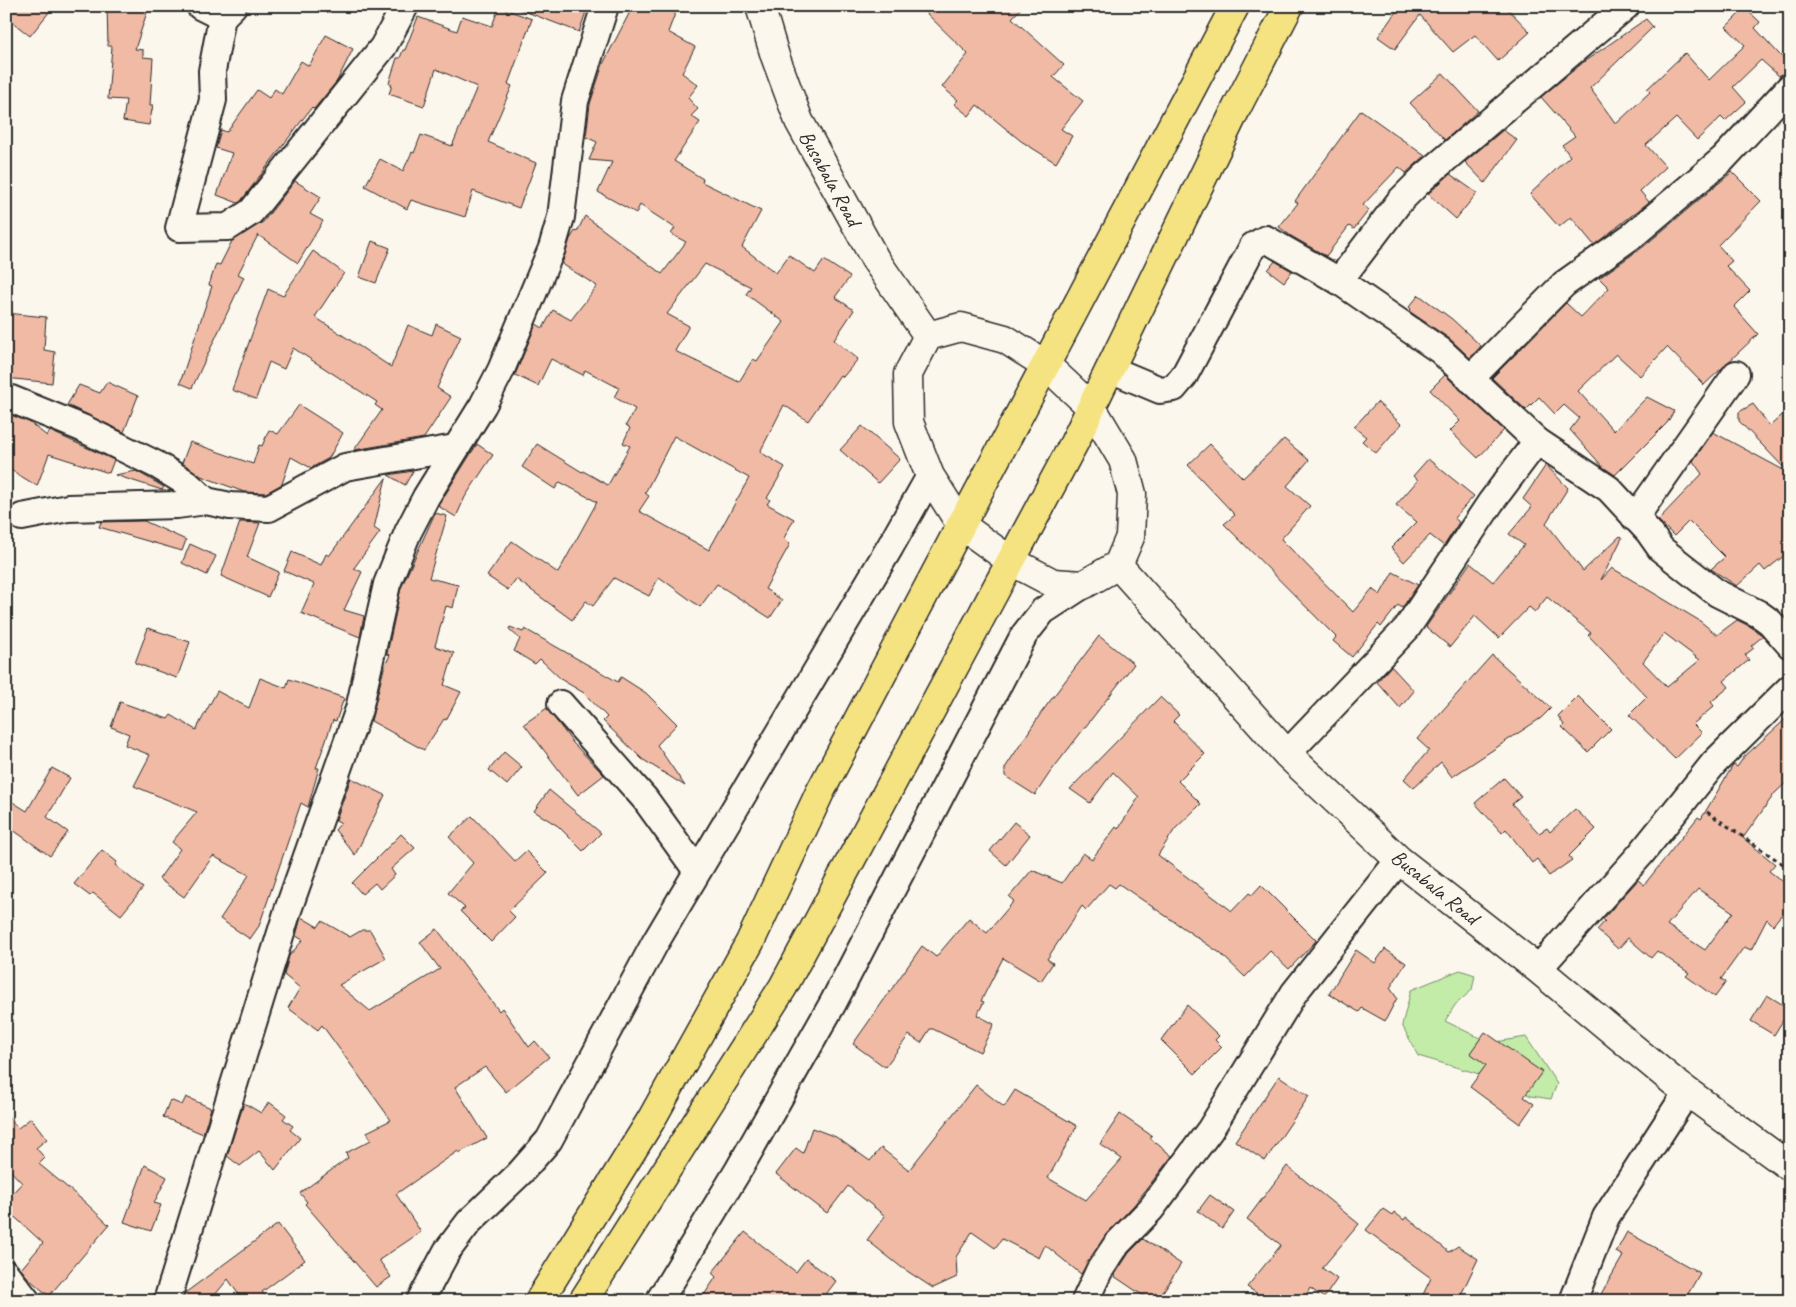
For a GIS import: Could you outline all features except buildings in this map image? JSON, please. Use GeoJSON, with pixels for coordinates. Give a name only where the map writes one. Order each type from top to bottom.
{"type":"FeatureCollection","features":[{"type":"Feature","properties":{"kind":"highway"},"geometry":{"type":"LineString","coordinates":[[540,1301],[651,1120],[750,942],[820,792],[1235,6]]}},
{"type":"Feature","properties":{"kind":"highway"},"geometry":{"type":"LineString","coordinates":[[583,1301],[783,987],[1092,408],[1238,105],[1289,6]]}},
{"type":"Feature","properties":{"kind":"street"},"geometry":{"type":"LineString","coordinates":[[218,10],[212,71],[213,100],[179,228],[228,228],[251,212],[383,47],[405,6]]}},
{"type":"Feature","properties":{"kind":"street"},"geometry":{"type":"LineString","coordinates":[[167,1301],[288,910],[360,709],[387,584],[408,532],[501,370],[552,248],[561,217],[574,101],[606,6]]}},
{"type":"Feature","properties":{"kind":"street","name":"Busabala Road"},"geometry":{"type":"LineString","coordinates":[[760,6],[774,56],[799,121],[875,259],[928,336]]}},
{"type":"Feature","properties":{"kind":"street"},"geometry":{"type":"LineString","coordinates":[[1339,281],[1399,202],[1424,177],[1626,6]]}},
{"type":"Feature","properties":{"kind":"street"},"geometry":{"type":"LineString","coordinates":[[1470,379],[1564,284],[1633,234],[1723,159],[1790,87]]}},
{"type":"Feature","properties":{"kind":"street"},"geometry":{"type":"LineString","coordinates":[[1110,369],[1160,390],[1174,388],[1184,376],[1253,246],[1266,239],[1339,281],[1441,352],[1537,441],[1609,488],[1649,532],[1661,549],[1717,594],[1747,607],[1770,622],[1790,645]]}},
{"type":"Feature","properties":{"kind":"street"},"geometry":{"type":"LineString","coordinates":[[659,1301],[739,1169],[833,1003],[1024,635],[1042,611],[1118,565],[1130,537],[1132,494],[1123,460],[1092,408],[1046,365],[1005,339],[961,327],[928,336],[908,374],[909,422],[930,476],[960,525],[1012,561],[1053,583],[1083,585]]}},
{"type":"Feature","properties":{"kind":"street"},"geometry":{"type":"LineString","coordinates":[[1635,518],[1736,374]]}},
{"type":"Feature","properties":{"kind":"street"},"geometry":{"type":"LineString","coordinates":[[6,397],[82,428],[157,465],[185,482],[206,501]]}},
{"type":"Feature","properties":{"kind":"street"},"geometry":{"type":"LineString","coordinates":[[1287,754],[1407,628],[1491,502],[1537,441]]}},
{"type":"Feature","properties":{"kind":"street"},"geometry":{"type":"LineString","coordinates":[[22,517],[68,508],[177,505],[206,501],[230,506],[270,508],[345,467],[455,448]]}},
{"type":"Feature","properties":{"kind":"street"},"geometry":{"type":"LineString","coordinates":[[420,1301],[448,1251],[469,1222],[520,1173],[549,1140],[654,943],[890,547],[930,476]]}},
{"type":"Feature","properties":{"kind":"street","name":"Busabala Road"},"geometry":{"type":"LineString","coordinates":[[1118,565],[1287,754],[1399,860],[1538,969],[1687,1092],[1790,1167]]}},
{"type":"Feature","properties":{"kind":"street"},"geometry":{"type":"LineString","coordinates":[[1538,969],[1640,855],[1714,762],[1790,688]]}},
{"type":"Feature","properties":{"kind":"street"},"geometry":{"type":"LineString","coordinates":[[561,704],[645,799],[697,872]]}},
{"type":"Feature","properties":{"kind":"street"},"geometry":{"type":"LineString","coordinates":[[1085,1301],[1099,1271],[1117,1244],[1152,1209],[1210,1130],[1294,993],[1399,860]]}},
{"type":"Feature","properties":{"kind":"street"},"geometry":{"type":"LineString","coordinates":[[1573,1301],[1606,1217],[1687,1092]]}},
{"type":"Feature","properties":{"kind":"street"},"geometry":{"type":"LineString","coordinates":[[6,1274],[27,1301]]}},
{"type":"Feature","properties":{"kind":"path"},"geometry":{"type":"LineString","coordinates":[[1686,797],[1790,869]]}},
{"type":"Feature","properties":{"kind":"green space"},"geometry":{"type":"Polygon","coordinates":[[[1460,970],[1475,975],[1472,990],[1455,1005],[1445,1021],[1490,1043],[1526,1037],[1557,1084],[1551,1099],[1531,1096],[1503,1081],[1418,1056],[1402,1025],[1411,990],[1460,970]]]}}]}
